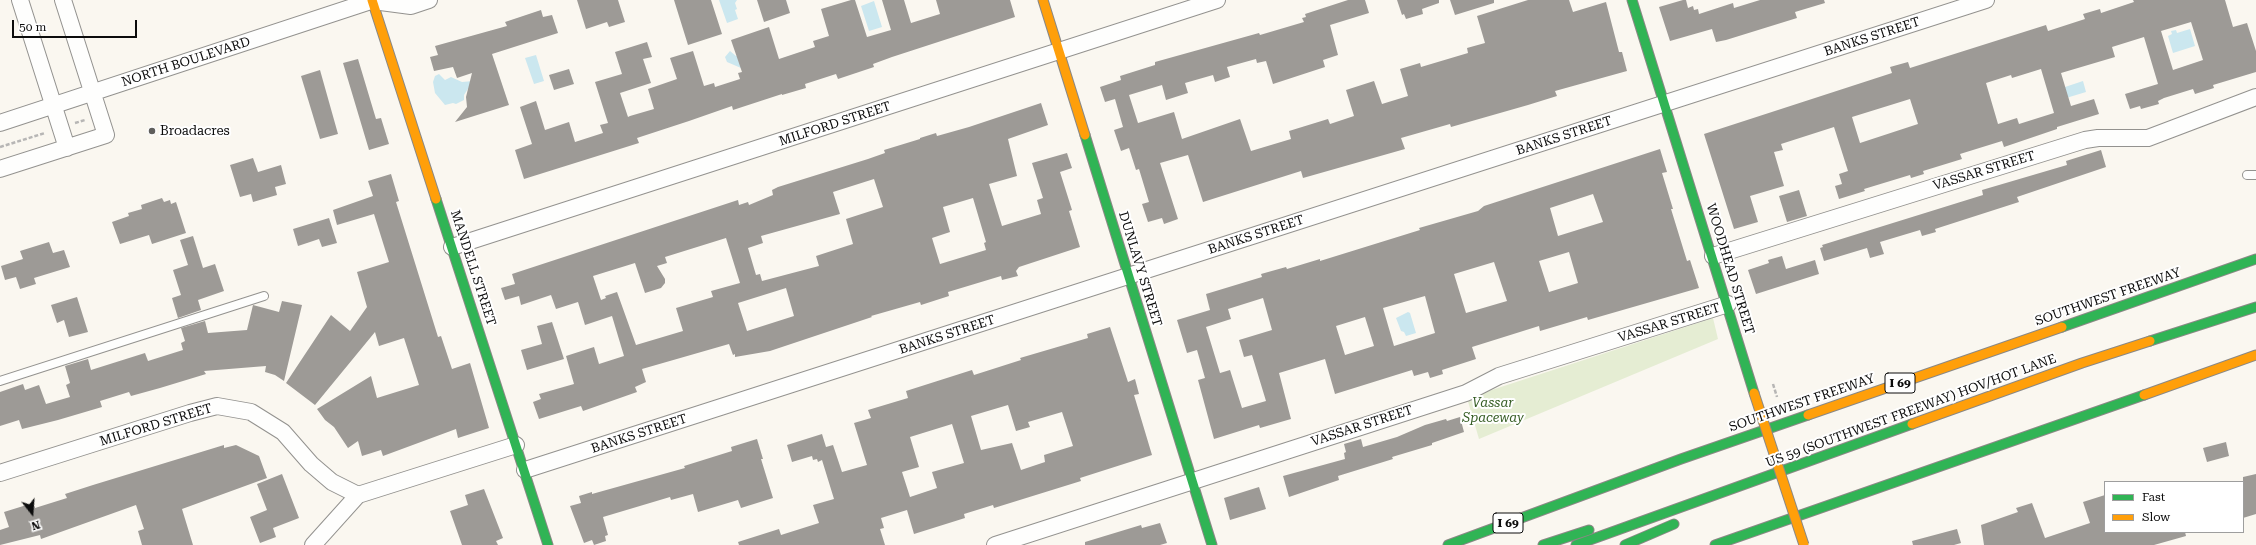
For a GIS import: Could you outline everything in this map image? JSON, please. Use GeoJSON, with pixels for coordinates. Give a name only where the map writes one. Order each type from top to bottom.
{"type":"FeatureCollection","features":[{"type":"Feature","properties":{"kind":"main road","name":"MANDELL STREET"},"geometry":{"type":"LineString","coordinates":[[373,0],[548,545]]}},
{"type":"Feature","properties":{"kind":"main road","name":"DUNLAVY STREET"},"geometry":{"type":"LineString","coordinates":[[1043,0],[1212,545]]}},
{"type":"Feature","properties":{"kind":"main road","name":"WOODHEAD STREET"},"geometry":{"type":"LineString","coordinates":[[1632,0],[1728,304],[1754,393],[1804,545]]}},
{"type":"Feature","properties":{"kind":"main road","name":"SOUTHWEST FREEWAY"},"geometry":{"type":"LineString","coordinates":[[1448,545],[1681,459],[2256,259]]}},
{"type":"Feature","properties":{"kind":"main road","name":"US 59 (SOUTHWEST FREEWAY) HOV/HOT LANE"},"geometry":{"type":"LineString","coordinates":[[1576,545],[2082,364],[2256,307]]}},
{"type":"Feature","properties":{"kind":"main road"},"geometry":{"type":"LineString","coordinates":[[1715,545],[2256,355]]}},
{"type":"Feature","properties":{"kind":"main road"},"geometry":{"type":"LineString","coordinates":[[1747,494],[1891,433]]}},
{"type":"Feature","properties":{"kind":"main road"},"geometry":{"type":"LineString","coordinates":[[1543,545],[1891,433]]}},
{"type":"Feature","properties":{"kind":"main road"},"geometry":{"type":"LineString","coordinates":[[1625,545],[1683,521]]}},
{"type":"Feature","properties":{"kind":"street"},"geometry":{"type":"LineString","coordinates":[[20,0],[67,148]]}},
{"type":"Feature","properties":{"kind":"street"},"geometry":{"type":"LineString","coordinates":[[0,169],[106,135],[63,0]]}},
{"type":"Feature","properties":{"kind":"street","name":"NORTH BOULEVARD"},"geometry":{"type":"LineString","coordinates":[[0,123],[373,0],[411,6],[429,0]]}},
{"type":"Feature","properties":{"kind":"street","name":"MILFORD STREET"},"geometry":{"type":"LineString","coordinates":[[452,247],[1218,0]]}},
{"type":"Feature","properties":{"kind":"street","name":"BANKS STREET"},"geometry":{"type":"LineString","coordinates":[[525,470],[1986,0]]}},
{"type":"Feature","properties":{"kind":"street","name":"VASSAR STREET"},"geometry":{"type":"LineString","coordinates":[[1713,256],[2085,140],[2098,138],[2148,138],[2256,97]]}},
{"type":"Feature","properties":{"kind":"street","name":"VASSAR STREET"},"geometry":{"type":"LineString","coordinates":[[995,545],[1466,393],[1499,376],[1728,304]]}},
{"type":"Feature","properties":{"kind":"street","name":"MILFORD STREET"},"geometry":{"type":"LineString","coordinates":[[0,473],[190,413],[217,406],[251,412],[283,432],[312,464],[332,482],[358,495]]}},
{"type":"Feature","properties":{"kind":"street"},"geometry":{"type":"LineString","coordinates":[[313,545],[358,495],[516,445]]}},
{"type":"Feature","properties":{"kind":"lane"},"geometry":{"type":"LineString","coordinates":[[2247,176],[2256,175]]}},
{"type":"Feature","properties":{"kind":"lane"},"geometry":{"type":"LineString","coordinates":[[0,381],[264,296]]}},
{"type":"Feature","properties":{"kind":"green space","name":"Vassar Spaceway"},"geometry":{"type":"Polygon","coordinates":[[[1713,318],[1718,339],[1479,439],[1467,398],[1713,318]]]}},
{"type":"Feature","properties":{"kind":"water"},"geometry":{"type":"Polygon","coordinates":[[[719,0],[737,0],[735,3],[737,9],[735,10],[738,19],[727,23],[719,0]]]}},
{"type":"Feature","properties":{"kind":"water"},"geometry":{"type":"Polygon","coordinates":[[[874,1],[882,27],[869,31],[861,6],[874,1]]]}},
{"type":"Feature","properties":{"kind":"water"},"geometry":{"type":"Polygon","coordinates":[[[2190,29],[2195,46],[2173,53],[2168,36],[2172,34],[2171,31],[2176,30],[2177,33],[2190,29]]]}},
{"type":"Feature","properties":{"kind":"water"},"geometry":{"type":"Polygon","coordinates":[[[730,51],[736,56],[741,56],[741,68],[727,62],[725,57],[730,51]]]}},
{"type":"Feature","properties":{"kind":"water"},"geometry":{"type":"Polygon","coordinates":[[[536,55],[544,81],[534,84],[525,58],[536,55]]]}},
{"type":"Feature","properties":{"kind":"water"},"geometry":{"type":"Polygon","coordinates":[[[439,74],[445,80],[451,77],[462,82],[473,81],[464,95],[464,100],[456,104],[453,103],[445,105],[435,93],[433,82],[435,76],[439,74]]]}},
{"type":"Feature","properties":{"kind":"water"},"geometry":{"type":"Polygon","coordinates":[[[2083,81],[2086,92],[2053,102],[2050,92],[2083,81]]]}},
{"type":"Feature","properties":{"kind":"water"},"geometry":{"type":"Polygon","coordinates":[[[1408,312],[1410,313],[1416,333],[1406,336],[1404,332],[1401,331],[1396,318],[1408,312]]]}},
{"type":"Feature","properties":{"kind":"building"},"geometry":{"type":"Polygon","coordinates":[[[577,0],[618,0],[625,22],[609,27],[607,22],[586,29],[577,0]]]}},
{"type":"Feature","properties":{"kind":"building"},"geometry":{"type":"Polygon","coordinates":[[[674,0],[711,0],[722,34],[688,45],[674,0]]]}},
{"type":"Feature","properties":{"kind":"building"},"geometry":{"type":"Polygon","coordinates":[[[757,0],[786,0],[790,13],[764,22],[757,0]]]}},
{"type":"Feature","properties":{"kind":"building"},"geometry":{"type":"Polygon","coordinates":[[[855,0],[867,37],[891,30],[882,0],[904,0],[911,23],[940,14],[936,0],[1010,0],[1015,17],[892,57],[873,64],[874,67],[838,79],[836,74],[805,84],[806,88],[733,110],[732,106],[637,138],[639,143],[524,179],[515,150],[532,144],[520,107],[536,101],[545,130],[569,122],[575,142],[603,133],[600,125],[608,123],[595,82],[622,74],[615,52],[647,42],[652,57],[643,59],[651,83],[620,93],[628,117],[654,109],[648,89],[677,79],[670,58],[693,51],[704,86],[714,83],[715,87],[740,79],[738,73],[742,72],[731,40],[769,27],[779,59],[815,47],[813,41],[829,36],[821,9],[855,0]]]}},
{"type":"Feature","properties":{"kind":"building"},"geometry":{"type":"Polygon","coordinates":[[[1348,0],[1365,0],[1369,13],[1330,25],[1338,55],[1323,60],[1325,67],[1273,84],[1266,61],[1257,63],[1256,59],[1227,67],[1230,77],[1215,82],[1213,75],[1185,83],[1188,93],[1166,100],[1162,85],[1129,95],[1138,123],[1174,112],[1182,139],[1240,119],[1251,151],[1291,139],[1289,131],[1328,119],[1330,124],[1354,116],[1346,90],[1374,81],[1382,104],[1408,96],[1400,69],[1420,63],[1421,67],[1468,53],[1467,48],[1485,43],[1477,16],[1528,0],[1569,0],[1573,12],[1606,2],[1619,52],[1622,52],[1627,71],[1555,91],[1557,96],[1528,105],[1451,127],[1450,124],[1401,138],[1405,149],[1303,178],[1301,171],[1203,202],[1188,155],[1160,163],[1178,219],[1164,224],[1162,218],[1148,222],[1142,204],[1149,202],[1139,169],[1136,170],[1129,148],[1121,151],[1114,130],[1123,127],[1115,99],[1105,102],[1100,87],[1121,80],[1120,76],[1155,65],[1155,62],[1304,22],[1302,18],[1306,17],[1305,14],[1348,0]]]}},
{"type":"Feature","properties":{"kind":"building"},"geometry":{"type":"Polygon","coordinates":[[[1397,0],[1439,0],[1439,3],[1422,9],[1423,14],[1406,19],[1404,14],[1402,15],[1397,0]]]}},
{"type":"Feature","properties":{"kind":"building"},"geometry":{"type":"Polygon","coordinates":[[[1450,0],[1494,0],[1494,3],[1455,15],[1450,0]]]}},
{"type":"Feature","properties":{"kind":"building"},"geometry":{"type":"Polygon","coordinates":[[[1686,0],[1688,8],[1693,6],[1694,10],[1698,9],[1699,14],[1733,3],[1734,8],[1760,0],[1824,0],[1825,3],[1795,12],[1797,18],[1726,40],[1716,42],[1712,29],[1670,41],[1659,7],[1686,0]]]}},
{"type":"Feature","properties":{"kind":"building"},"geometry":{"type":"Polygon","coordinates":[[[2133,0],[2225,0],[2233,27],[2247,23],[2256,51],[2256,72],[2213,85],[2214,88],[2195,94],[2193,89],[2164,98],[2158,101],[2159,104],[2141,109],[2140,106],[2130,109],[2125,94],[2158,84],[2144,37],[2112,47],[2115,57],[2061,73],[2071,106],[2094,99],[2099,114],[2057,127],[2057,129],[2004,147],[2002,141],[1960,154],[1962,159],[1923,171],[1924,174],[1911,178],[1910,175],[1864,189],[1865,191],[1839,199],[1835,186],[1842,184],[1839,174],[1848,171],[1834,127],[1781,144],[1783,150],[1774,152],[1784,186],[1750,196],[1758,222],[1734,229],[1704,134],[1892,73],[1890,67],[1908,62],[1910,68],[2046,25],[2048,31],[2085,19],[2083,14],[2100,9],[2101,13],[2134,2],[2133,0]],[[2191,22],[2161,31],[2173,70],[2203,60],[2191,22]],[[2041,69],[2012,78],[2011,75],[1986,83],[1998,124],[2017,118],[2019,124],[2054,113],[2041,69]],[[1910,99],[1852,117],[1860,143],[1918,124],[1910,99]]]}},
{"type":"Feature","properties":{"kind":"building"},"geometry":{"type":"Polygon","coordinates":[[[541,10],[543,17],[552,15],[558,33],[492,54],[509,105],[455,122],[467,107],[466,97],[472,73],[457,78],[453,67],[434,71],[430,57],[438,55],[435,46],[507,26],[505,22],[541,10]]]}},
{"type":"Feature","properties":{"kind":"building"},"geometry":{"type":"Polygon","coordinates":[[[358,59],[376,119],[381,118],[389,144],[369,150],[343,63],[358,59]]]}},
{"type":"Feature","properties":{"kind":"building"},"geometry":{"type":"Polygon","coordinates":[[[569,69],[574,84],[554,90],[549,75],[569,69]]]}},
{"type":"Feature","properties":{"kind":"building"},"geometry":{"type":"Polygon","coordinates":[[[320,70],[338,134],[320,139],[301,76],[320,70]]]}},
{"type":"Feature","properties":{"kind":"building"},"geometry":{"type":"Polygon","coordinates":[[[1041,103],[1048,125],[1008,139],[1017,176],[989,184],[1002,226],[1041,214],[1037,200],[1043,198],[1032,163],[1067,153],[1072,168],[1060,172],[1072,210],[1069,211],[1080,247],[1019,267],[1016,271],[1018,276],[1002,280],[1001,276],[948,292],[949,296],[921,305],[920,302],[871,316],[872,317],[770,351],[735,357],[735,354],[733,355],[729,344],[642,369],[646,382],[635,387],[637,392],[583,411],[581,406],[539,419],[533,402],[541,399],[539,394],[574,384],[566,356],[594,347],[599,364],[624,356],[612,316],[585,325],[578,302],[556,309],[551,295],[521,305],[519,296],[505,300],[501,288],[515,284],[512,274],[738,200],[739,205],[748,202],[749,205],[773,195],[772,190],[778,187],[868,159],[885,153],[884,150],[920,138],[936,133],[937,136],[1041,103]],[[874,179],[833,192],[840,214],[761,236],[763,243],[748,248],[756,275],[760,274],[762,281],[819,266],[816,256],[853,244],[846,219],[883,207],[874,179]],[[973,198],[943,207],[950,232],[932,238],[940,264],[986,250],[984,243],[986,242],[973,198]],[[726,238],[665,257],[667,263],[657,266],[665,279],[665,283],[661,288],[645,293],[635,263],[593,276],[601,300],[606,298],[605,296],[617,292],[636,345],[683,331],[676,308],[713,297],[711,291],[740,283],[726,238]],[[786,288],[738,303],[747,331],[794,316],[786,288]]]}},
{"type":"Feature","properties":{"kind":"building"},"geometry":{"type":"Polygon","coordinates":[[[1660,149],[1667,172],[1662,173],[1673,209],[1671,209],[1687,261],[1690,260],[1699,288],[1588,320],[1587,317],[1540,331],[1539,326],[1472,347],[1476,359],[1442,370],[1443,374],[1430,378],[1428,372],[1414,376],[1412,370],[1335,394],[1325,359],[1279,373],[1291,419],[1260,428],[1259,425],[1214,439],[1198,380],[1205,378],[1197,350],[1187,353],[1177,320],[1210,310],[1206,294],[1262,277],[1261,274],[1286,267],[1287,269],[1320,259],[1320,261],[1420,230],[1419,228],[1478,211],[1484,206],[1660,149]],[[1593,194],[1550,208],[1558,236],[1603,222],[1593,194]],[[1569,252],[1539,261],[1549,292],[1578,283],[1569,252]],[[1494,262],[1454,274],[1466,313],[1507,301],[1494,262]],[[1425,296],[1383,308],[1394,346],[1435,333],[1425,296]],[[1263,298],[1228,309],[1231,319],[1206,327],[1220,373],[1230,370],[1242,408],[1266,401],[1252,355],[1244,357],[1239,340],[1272,330],[1263,298]],[[1365,317],[1336,326],[1345,355],[1374,346],[1365,317]]]}},
{"type":"Feature","properties":{"kind":"building"},"geometry":{"type":"Polygon","coordinates":[[[2101,150],[2106,167],[2017,197],[2019,202],[1935,229],[1936,232],[1922,236],[1920,230],[1880,242],[1884,254],[1870,258],[1867,248],[1824,261],[1820,248],[1823,247],[1822,245],[1983,195],[1982,190],[2067,165],[2066,161],[2101,150]]]}},
{"type":"Feature","properties":{"kind":"building"},"geometry":{"type":"Polygon","coordinates":[[[253,158],[258,172],[281,165],[286,184],[275,187],[277,195],[253,202],[251,194],[240,197],[230,165],[253,158]]]}},
{"type":"Feature","properties":{"kind":"building"},"geometry":{"type":"Polygon","coordinates":[[[391,174],[399,201],[396,202],[438,337],[441,336],[452,369],[470,363],[489,428],[458,438],[456,429],[383,456],[381,450],[362,456],[358,441],[348,448],[334,427],[325,420],[317,409],[371,376],[377,398],[419,385],[404,338],[379,346],[375,332],[315,405],[286,383],[331,315],[350,331],[367,307],[357,272],[389,262],[374,214],[337,225],[333,210],[373,196],[368,181],[391,174]]]}},
{"type":"Feature","properties":{"kind":"building"},"geometry":{"type":"Polygon","coordinates":[[[1799,190],[1807,216],[1787,222],[1779,196],[1799,190]]]}},
{"type":"Feature","properties":{"kind":"building"},"geometry":{"type":"Polygon","coordinates":[[[162,198],[164,202],[170,200],[171,204],[176,202],[186,233],[152,244],[149,235],[120,244],[112,222],[129,216],[128,213],[142,209],[141,205],[162,198]]]}},
{"type":"Feature","properties":{"kind":"building"},"geometry":{"type":"Polygon","coordinates":[[[329,218],[337,243],[322,247],[319,239],[298,246],[293,229],[329,218]]]}},
{"type":"Feature","properties":{"kind":"building"},"geometry":{"type":"Polygon","coordinates":[[[193,236],[203,268],[215,264],[224,291],[198,300],[201,310],[178,318],[172,298],[181,295],[173,270],[188,265],[180,240],[193,236]]]}},
{"type":"Feature","properties":{"kind":"building"},"geometry":{"type":"Polygon","coordinates":[[[49,242],[53,253],[64,250],[70,267],[34,278],[36,284],[20,289],[16,277],[5,280],[1,266],[23,259],[20,251],[49,242]]]}},
{"type":"Feature","properties":{"kind":"building"},"geometry":{"type":"Polygon","coordinates":[[[1782,256],[1786,269],[1815,260],[1819,274],[1756,294],[1748,270],[1769,263],[1768,260],[1782,256]]]}},
{"type":"Feature","properties":{"kind":"building"},"geometry":{"type":"Polygon","coordinates":[[[77,297],[88,332],[69,337],[64,320],[57,323],[51,305],[77,297]]]}},
{"type":"Feature","properties":{"kind":"building"},"geometry":{"type":"Polygon","coordinates":[[[282,301],[302,305],[284,381],[275,375],[265,372],[266,366],[204,371],[206,374],[160,388],[131,396],[129,392],[100,401],[102,407],[58,420],[22,429],[19,420],[0,426],[0,392],[23,384],[25,390],[39,385],[46,404],[70,397],[66,385],[70,383],[65,366],[88,359],[91,370],[145,353],[148,361],[183,350],[181,343],[185,341],[181,328],[205,321],[208,333],[247,330],[253,305],[279,312],[282,301]]]}},
{"type":"Feature","properties":{"kind":"building"},"geometry":{"type":"Polygon","coordinates":[[[552,322],[564,359],[527,370],[521,350],[542,344],[537,326],[552,322]]]}},
{"type":"Feature","properties":{"kind":"building"},"geometry":{"type":"Polygon","coordinates":[[[1110,327],[1128,382],[1135,379],[1139,394],[1134,395],[1152,455],[1080,478],[1081,481],[994,508],[993,505],[964,514],[965,518],[914,534],[907,510],[881,518],[884,528],[880,529],[885,545],[739,545],[738,542],[779,529],[781,535],[819,523],[813,505],[834,499],[822,460],[818,462],[817,459],[813,460],[812,456],[792,462],[787,445],[822,434],[826,447],[833,445],[842,472],[867,465],[854,423],[871,418],[868,410],[908,398],[906,391],[972,370],[974,375],[1021,360],[1020,358],[1088,338],[1087,334],[1110,327]],[[1008,405],[971,416],[981,450],[1012,443],[1021,470],[1045,462],[1044,455],[1073,446],[1062,412],[1028,422],[1030,427],[1016,431],[1008,405]],[[952,424],[910,437],[919,467],[902,472],[910,497],[937,488],[932,472],[964,463],[952,424]]]}},
{"type":"Feature","properties":{"kind":"building"},"geometry":{"type":"Polygon","coordinates":[[[1460,417],[1464,432],[1432,443],[1432,445],[1392,457],[1393,459],[1338,476],[1339,480],[1289,497],[1283,476],[1345,459],[1344,453],[1346,452],[1344,444],[1361,439],[1363,447],[1397,437],[1425,425],[1460,417]]]}},
{"type":"Feature","properties":{"kind":"building"},"geometry":{"type":"Polygon","coordinates":[[[757,439],[763,459],[761,459],[773,498],[741,508],[738,500],[698,512],[693,494],[671,500],[670,497],[603,517],[608,535],[605,536],[606,541],[594,545],[592,540],[584,543],[570,506],[581,503],[579,496],[592,492],[592,494],[685,468],[684,466],[732,451],[731,447],[757,439]]]}},
{"type":"Feature","properties":{"kind":"building"},"geometry":{"type":"Polygon","coordinates":[[[2226,442],[2229,456],[2207,462],[2203,448],[2226,442]]]}},
{"type":"Feature","properties":{"kind":"building"},"geometry":{"type":"Polygon","coordinates":[[[224,445],[224,448],[236,445],[259,456],[267,478],[182,509],[193,545],[142,545],[138,531],[144,529],[136,505],[41,539],[40,535],[0,545],[0,530],[9,527],[4,512],[33,503],[35,508],[67,498],[65,494],[224,445]]]}},
{"type":"Feature","properties":{"kind":"building"},"geometry":{"type":"Polygon","coordinates":[[[282,474],[299,518],[273,528],[276,537],[260,543],[250,517],[267,510],[257,484],[282,474]]]}},
{"type":"Feature","properties":{"kind":"building"},"geometry":{"type":"Polygon","coordinates":[[[2256,474],[2256,514],[2244,518],[2244,481],[2243,477],[2256,474]]]}},
{"type":"Feature","properties":{"kind":"building"},"geometry":{"type":"Polygon","coordinates":[[[1259,487],[1266,509],[1230,520],[1224,498],[1259,487]]]}},
{"type":"Feature","properties":{"kind":"building"},"geometry":{"type":"Polygon","coordinates":[[[484,489],[503,538],[496,541],[498,545],[462,545],[450,511],[468,505],[465,495],[484,489]]]}},
{"type":"Feature","properties":{"kind":"building"},"geometry":{"type":"Polygon","coordinates":[[[2104,495],[2104,533],[2185,533],[2186,536],[2154,545],[1984,545],[1981,525],[2018,512],[2016,508],[2032,503],[2045,538],[2090,523],[2083,502],[2104,495]]]}},
{"type":"Feature","properties":{"kind":"building"},"geometry":{"type":"Polygon","coordinates":[[[1160,523],[1167,543],[1160,545],[1085,545],[1085,542],[1141,525],[1142,528],[1160,523]]]}},
{"type":"Feature","properties":{"kind":"building"},"geometry":{"type":"Polygon","coordinates":[[[1957,529],[1961,543],[1954,545],[1913,545],[1912,541],[1957,529]]]}},
{"type":"Feature","properties":{"kind":"traffic: fast"},"geometry":{"type":"LineString","coordinates":[[1632,0],[1754,393]]}},
{"type":"Feature","properties":{"kind":"traffic: fast"},"geometry":{"type":"LineString","coordinates":[[1085,135],[1212,545]]}},
{"type":"Feature","properties":{"kind":"traffic: fast"},"geometry":{"type":"LineString","coordinates":[[436,199],[548,545]]}},
{"type":"Feature","properties":{"kind":"traffic: fast"},"geometry":{"type":"LineString","coordinates":[[2062,327],[2256,259]]}},
{"type":"Feature","properties":{"kind":"traffic: fast"},"geometry":{"type":"LineString","coordinates":[[2150,341],[2256,307]]}},
{"type":"Feature","properties":{"kind":"traffic: fast"},"geometry":{"type":"LineString","coordinates":[[1715,545],[2144,395]]}},
{"type":"Feature","properties":{"kind":"traffic: fast"},"geometry":{"type":"LineString","coordinates":[[1448,545],[1681,459],[1808,415]]}},
{"type":"Feature","properties":{"kind":"traffic: fast"},"geometry":{"type":"LineString","coordinates":[[1576,545],[1912,424]]}},
{"type":"Feature","properties":{"kind":"traffic: fast"},"geometry":{"type":"LineString","coordinates":[[1625,545],[1674,524]]}},
{"type":"Feature","properties":{"kind":"traffic: fast"},"geometry":{"type":"LineString","coordinates":[[1543,545],[1589,530]]}},
{"type":"Feature","properties":{"kind":"traffic: slow"},"geometry":{"type":"LineString","coordinates":[[372,0],[436,199]]}},
{"type":"Feature","properties":{"kind":"traffic: slow"},"geometry":{"type":"LineString","coordinates":[[1043,0],[1085,135]]}},
{"type":"Feature","properties":{"kind":"traffic: slow"},"geometry":{"type":"LineString","coordinates":[[1808,415],[2062,327]]}},
{"type":"Feature","properties":{"kind":"traffic: slow"},"geometry":{"type":"LineString","coordinates":[[1912,424],[2082,363],[2150,341]]}},
{"type":"Feature","properties":{"kind":"traffic: slow"},"geometry":{"type":"LineString","coordinates":[[2144,395],[2256,355]]}},
{"type":"Feature","properties":{"kind":"traffic: slow"},"geometry":{"type":"LineString","coordinates":[[1754,393],[1804,545]]}},
{"type":"Feature","properties":{"kind":"place","name":"Broadacres"},"geometry":{"type":"Point","coordinates":[152,131]}}]}
